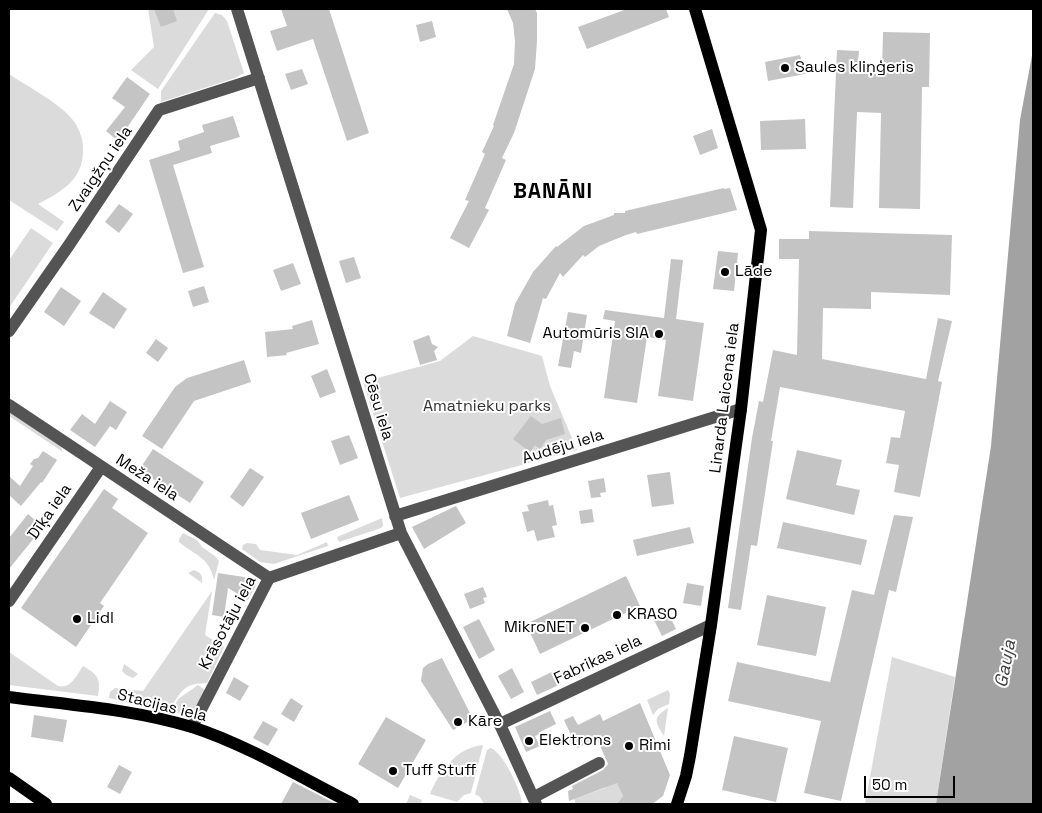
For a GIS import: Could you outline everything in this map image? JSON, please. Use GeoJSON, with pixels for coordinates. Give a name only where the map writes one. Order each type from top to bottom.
{"type":"FeatureCollection","features":[{"type":"Feature","properties":{"kind":"main road","name":"Linarda Laicena iela"},"geometry":{"type":"LineString","coordinates":[[677,802],[686,776],[690,756],[710,625],[741,409],[761,230],[695,9]]}},
{"type":"Feature","properties":{"kind":"main road","name":"Stacijas iela"},"geometry":{"type":"LineString","coordinates":[[9,698],[128,712],[192,727],[239,746],[352,804]]}},
{"type":"Feature","properties":{"kind":"main road"},"geometry":{"type":"LineString","coordinates":[[9,778],[46,804]]}},
{"type":"Feature","properties":{"kind":"street","name":"Cēsu iela"},"geometry":{"type":"LineString","coordinates":[[237,9],[401,533],[500,724],[535,800]]}},
{"type":"Feature","properties":{"kind":"street","name":"Zvaigžņu iela"},"geometry":{"type":"LineString","coordinates":[[9,331],[159,110],[259,78]]}},
{"type":"Feature","properties":{"kind":"street","name":"Meža iela"},"geometry":{"type":"LineString","coordinates":[[9,405],[269,578]]}},
{"type":"Feature","properties":{"kind":"street","name":"Audēju iela"},"geometry":{"type":"LineString","coordinates":[[395,516],[741,409]]}},
{"type":"Feature","properties":{"kind":"street","name":"Dīķa iela"},"geometry":{"type":"LineString","coordinates":[[9,601],[101,467]]}},
{"type":"Feature","properties":{"kind":"street","name":"Krāsotāju iela"},"geometry":{"type":"LineString","coordinates":[[192,727],[269,578],[401,533]]}},
{"type":"Feature","properties":{"kind":"street","name":"Fabrikas iela"},"geometry":{"type":"LineString","coordinates":[[500,724],[710,625]]}},
{"type":"Feature","properties":{"kind":"street"},"geometry":{"type":"LineString","coordinates":[[535,800],[600,763]]}},
{"type":"Feature","properties":{"kind":"green space"},"geometry":{"type":"Polygon","coordinates":[[[148,9],[209,9],[158,89],[131,70],[154,47],[148,9]]]}},
{"type":"Feature","properties":{"kind":"green space"},"geometry":{"type":"Polygon","coordinates":[[[215,13],[222,15],[227,21],[244,73],[235,78],[161,102],[161,91],[215,13]]]}},
{"type":"Feature","properties":{"kind":"green space"},"geometry":{"type":"Polygon","coordinates":[[[9,74],[67,113],[75,122],[83,143],[82,161],[75,177],[62,190],[38,204],[64,222],[57,231],[9,200],[9,74]]]}},
{"type":"Feature","properties":{"kind":"green space"},"geometry":{"type":"Polygon","coordinates":[[[31,228],[53,243],[9,308],[9,260],[31,228]]]}},
{"type":"Feature","properties":{"kind":"green space","name":"Amatnieku parks"},"geometry":{"type":"Polygon","coordinates":[[[473,336],[542,356],[550,386],[577,450],[400,498],[363,382],[440,361],[473,336]]]}},
{"type":"Feature","properties":{"kind":"green space"},"geometry":{"type":"Polygon","coordinates":[[[9,412],[61,447],[63,452],[9,416],[9,412]]]}},
{"type":"Feature","properties":{"kind":"green space"},"geometry":{"type":"Polygon","coordinates":[[[382,518],[383,526],[381,528],[339,542],[337,537],[382,518]]]}},
{"type":"Feature","properties":{"kind":"green space"},"geometry":{"type":"Polygon","coordinates":[[[183,533],[197,540],[202,547],[219,561],[214,580],[209,566],[179,542],[183,533]]]}},
{"type":"Feature","properties":{"kind":"green space"},"geometry":{"type":"Polygon","coordinates":[[[327,542],[328,546],[274,564],[260,562],[242,549],[243,545],[247,543],[256,544],[260,550],[297,555],[327,542]]]}},
{"type":"Feature","properties":{"kind":"green space"},"geometry":{"type":"Polygon","coordinates":[[[194,570],[201,575],[202,583],[188,573],[194,570]]]}},
{"type":"Feature","properties":{"kind":"green space"},"geometry":{"type":"Polygon","coordinates":[[[212,591],[205,635],[224,647],[207,683],[190,685],[180,694],[170,710],[167,711],[109,698],[110,692],[115,688],[143,691],[212,591]]]}},
{"type":"Feature","properties":{"kind":"green space"},"geometry":{"type":"Polygon","coordinates":[[[9,652],[58,686],[70,684],[83,666],[92,672],[99,681],[98,696],[9,685],[9,652]]]}},
{"type":"Feature","properties":{"kind":"green space"},"geometry":{"type":"Polygon","coordinates":[[[892,657],[955,677],[936,804],[865,804],[892,657]]]}},
{"type":"Feature","properties":{"kind":"green space"},"geometry":{"type":"Polygon","coordinates":[[[124,664],[138,674],[133,678],[126,675],[122,671],[124,664]]]}},
{"type":"Feature","properties":{"kind":"green space"},"geometry":{"type":"Polygon","coordinates":[[[198,685],[205,690],[194,711],[190,709],[184,715],[175,712],[174,707],[178,699],[198,685]]]}},
{"type":"Feature","properties":{"kind":"green space"},"geometry":{"type":"Polygon","coordinates":[[[668,690],[670,694],[669,704],[658,709],[653,715],[647,700],[668,690]]]}},
{"type":"Feature","properties":{"kind":"green space"},"geometry":{"type":"Polygon","coordinates":[[[668,708],[664,736],[657,724],[657,718],[668,708]]]}},
{"type":"Feature","properties":{"kind":"green space"},"geometry":{"type":"Polygon","coordinates":[[[483,745],[471,793],[464,795],[457,802],[430,794],[438,777],[450,762],[465,750],[483,745]]]}},
{"type":"Feature","properties":{"kind":"green space"},"geometry":{"type":"Polygon","coordinates":[[[490,748],[495,750],[511,772],[519,790],[522,804],[484,804],[480,797],[475,794],[487,750],[490,748]]]}},
{"type":"Feature","properties":{"kind":"green space"},"geometry":{"type":"Polygon","coordinates":[[[612,771],[623,796],[617,804],[576,804],[574,799],[605,788],[612,771]]]}},
{"type":"Feature","properties":{"kind":"green space"},"geometry":{"type":"Polygon","coordinates":[[[410,795],[422,800],[421,804],[406,804],[410,795]]]}},
{"type":"Feature","properties":{"kind":"water","name":"Gauja"},"geometry":{"type":"Polygon","coordinates":[[[1033,50],[1033,804],[936,804],[991,446],[1020,120],[1033,50]]]}},
{"type":"Feature","properties":{"kind":"building"},"geometry":{"type":"Polygon","coordinates":[[[154,9],[173,9],[177,21],[161,27],[154,9]]]}},
{"type":"Feature","properties":{"kind":"building"},"geometry":{"type":"Polygon","coordinates":[[[281,9],[329,9],[369,133],[347,141],[313,39],[277,51],[270,31],[287,26],[281,9]]]}},
{"type":"Feature","properties":{"kind":"building"},"geometry":{"type":"Polygon","coordinates":[[[507,9],[535,9],[537,13],[535,69],[514,133],[502,158],[506,160],[485,208],[489,210],[469,248],[450,238],[469,201],[465,200],[485,154],[482,152],[494,126],[514,64],[515,41],[513,23],[507,9]]]}},
{"type":"Feature","properties":{"kind":"building"},"geometry":{"type":"Polygon","coordinates":[[[627,9],[666,9],[669,17],[587,49],[578,27],[627,9]]]}},
{"type":"Feature","properties":{"kind":"building"},"geometry":{"type":"Polygon","coordinates":[[[432,21],[436,37],[420,42],[416,25],[432,21]]]}},
{"type":"Feature","properties":{"kind":"building"},"geometry":{"type":"Polygon","coordinates":[[[883,32],[930,33],[929,87],[922,87],[920,209],[879,208],[881,113],[857,112],[853,208],[830,207],[837,50],[859,51],[857,73],[882,74],[883,32]]]}},
{"type":"Feature","properties":{"kind":"building","name":"Saules kliņģeris"},"geometry":{"type":"Polygon","coordinates":[[[800,55],[805,74],[768,81],[765,62],[800,55]]]}},
{"type":"Feature","properties":{"kind":"building"},"geometry":{"type":"Polygon","coordinates":[[[302,69],[308,84],[291,90],[285,74],[302,69]]]}},
{"type":"Feature","properties":{"kind":"building"},"geometry":{"type":"Polygon","coordinates":[[[127,77],[150,94],[118,141],[106,131],[125,107],[112,98],[127,77]]]}},
{"type":"Feature","properties":{"kind":"building"},"geometry":{"type":"Polygon","coordinates":[[[233,116],[240,137],[210,146],[212,153],[173,165],[204,267],[183,273],[149,160],[180,150],[178,141],[204,132],[202,125],[233,116]]]}},
{"type":"Feature","properties":{"kind":"building"},"geometry":{"type":"Polygon","coordinates":[[[805,119],[806,149],[761,150],[760,121],[805,119]]]}},
{"type":"Feature","properties":{"kind":"building"},"geometry":{"type":"Polygon","coordinates":[[[712,129],[718,148],[700,155],[693,136],[712,129]]]}},
{"type":"Feature","properties":{"kind":"building"},"geometry":{"type":"Polygon","coordinates":[[[730,188],[737,210],[637,234],[636,232],[599,246],[585,257],[583,255],[563,277],[560,273],[546,299],[543,298],[530,343],[507,336],[515,304],[533,272],[556,246],[584,226],[614,215],[614,213],[625,213],[625,211],[730,188]]]}},
{"type":"Feature","properties":{"kind":"building"},"geometry":{"type":"Polygon","coordinates":[[[119,204],[133,214],[119,233],[105,222],[119,204]]]}},
{"type":"Feature","properties":{"kind":"building"},"geometry":{"type":"Polygon","coordinates":[[[809,231],[952,235],[950,295],[871,292],[871,309],[823,308],[822,359],[926,379],[938,318],[952,321],[938,381],[942,382],[920,497],[894,492],[899,465],[886,463],[891,437],[900,438],[905,411],[780,387],[757,546],[751,545],[741,610],[728,608],[759,401],[763,402],[773,350],[797,355],[799,259],[779,259],[779,239],[809,239],[809,231]]]}},
{"type":"Feature","properties":{"kind":"building"},"geometry":{"type":"Polygon","coordinates":[[[718,251],[738,253],[734,291],[713,289],[718,251]]]}},
{"type":"Feature","properties":{"kind":"building"},"geometry":{"type":"Polygon","coordinates":[[[354,257],[361,278],[346,283],[339,261],[354,257]]]}},
{"type":"Feature","properties":{"kind":"building"},"geometry":{"type":"Polygon","coordinates":[[[671,259],[683,260],[676,319],[704,323],[693,401],[658,396],[666,340],[647,337],[637,403],[604,398],[615,321],[603,319],[605,310],[664,318],[671,259]]]}},
{"type":"Feature","properties":{"kind":"building"},"geometry":{"type":"Polygon","coordinates":[[[293,263],[301,284],[281,291],[273,270],[293,263]]]}},
{"type":"Feature","properties":{"kind":"building"},"geometry":{"type":"Polygon","coordinates":[[[204,286],[209,302],[193,307],[188,291],[204,286]]]}},
{"type":"Feature","properties":{"kind":"building"},"geometry":{"type":"Polygon","coordinates":[[[61,287],[81,301],[64,326],[44,312],[61,287]]]}},
{"type":"Feature","properties":{"kind":"building"},"geometry":{"type":"Polygon","coordinates":[[[103,292],[127,309],[114,329],[89,313],[103,292]]]}},
{"type":"Feature","properties":{"kind":"building"},"geometry":{"type":"Polygon","coordinates":[[[568,312],[587,315],[581,353],[574,351],[571,368],[558,366],[568,312]]]}},
{"type":"Feature","properties":{"kind":"building"},"geometry":{"type":"Polygon","coordinates":[[[312,320],[319,344],[286,353],[287,355],[267,357],[265,332],[293,329],[292,326],[312,320]]]}},
{"type":"Feature","properties":{"kind":"building"},"geometry":{"type":"Polygon","coordinates":[[[429,335],[432,344],[438,347],[434,351],[437,360],[420,365],[413,341],[429,335]]]}},
{"type":"Feature","properties":{"kind":"building"},"geometry":{"type":"Polygon","coordinates":[[[156,339],[168,348],[158,362],[146,353],[156,339]]]}},
{"type":"Feature","properties":{"kind":"building"},"geometry":{"type":"Polygon","coordinates":[[[244,360],[251,382],[194,401],[162,449],[142,436],[175,387],[187,378],[244,360]]]}},
{"type":"Feature","properties":{"kind":"building"},"geometry":{"type":"Polygon","coordinates":[[[327,369],[336,392],[320,398],[311,376],[327,369]]]}},
{"type":"Feature","properties":{"kind":"building"},"geometry":{"type":"Polygon","coordinates":[[[110,401],[127,412],[116,430],[110,426],[95,447],[70,430],[82,414],[95,424],[110,401]]]}},
{"type":"Feature","properties":{"kind":"building"},"geometry":{"type":"Polygon","coordinates":[[[531,416],[542,424],[561,418],[565,434],[546,440],[540,449],[535,445],[530,452],[513,439],[531,416]]]}},
{"type":"Feature","properties":{"kind":"building"},"geometry":{"type":"Polygon","coordinates":[[[349,435],[358,458],[340,465],[331,441],[349,435]]]}},
{"type":"Feature","properties":{"kind":"building"},"geometry":{"type":"Polygon","coordinates":[[[153,449],[204,482],[190,503],[139,470],[153,449]]]}},
{"type":"Feature","properties":{"kind":"building"},"geometry":{"type":"Polygon","coordinates":[[[797,450],[842,460],[836,485],[860,490],[854,515],[786,499],[797,450]]]}},
{"type":"Feature","properties":{"kind":"building"},"geometry":{"type":"Polygon","coordinates":[[[43,451],[57,460],[42,483],[21,506],[9,495],[9,476],[20,486],[33,466],[30,464],[43,451]]]}},
{"type":"Feature","properties":{"kind":"building"},"geometry":{"type":"Polygon","coordinates":[[[250,468],[264,477],[243,507],[230,497],[250,468]]]}},
{"type":"Feature","properties":{"kind":"building"},"geometry":{"type":"Polygon","coordinates":[[[670,472],[674,504],[652,507],[647,475],[670,472]]]}},
{"type":"Feature","properties":{"kind":"building"},"geometry":{"type":"Polygon","coordinates":[[[604,478],[606,492],[600,493],[601,497],[591,498],[588,481],[604,478]]]}},
{"type":"Feature","properties":{"kind":"building"},"geometry":{"type":"Polygon","coordinates":[[[104,489],[118,499],[112,508],[148,533],[100,603],[104,606],[76,647],[21,608],[104,489]]]}},
{"type":"Feature","properties":{"kind":"building"},"geometry":{"type":"Polygon","coordinates":[[[349,495],[359,520],[311,539],[301,513],[349,495]]]}},
{"type":"Feature","properties":{"kind":"building"},"geometry":{"type":"Polygon","coordinates":[[[548,500],[549,506],[553,505],[557,525],[552,526],[555,537],[537,541],[534,530],[527,532],[522,512],[529,511],[527,505],[548,500]]]}},
{"type":"Feature","properties":{"kind":"building"},"geometry":{"type":"Polygon","coordinates":[[[456,506],[466,523],[424,549],[412,527],[456,506]]]}},
{"type":"Feature","properties":{"kind":"building"},"geometry":{"type":"Polygon","coordinates":[[[592,509],[594,522],[581,524],[579,511],[592,509]]]}},
{"type":"Feature","properties":{"kind":"building"},"geometry":{"type":"Polygon","coordinates":[[[28,514],[43,527],[9,569],[9,538],[28,514]]]}},
{"type":"Feature","properties":{"kind":"building"},"geometry":{"type":"Polygon","coordinates":[[[894,515],[913,517],[896,592],[889,590],[841,801],[804,793],[821,721],[728,701],[737,662],[830,682],[852,590],[874,595],[894,515]]]}},
{"type":"Feature","properties":{"kind":"building"},"geometry":{"type":"Polygon","coordinates":[[[783,522],[867,540],[861,565],[777,548],[783,522]]]}},
{"type":"Feature","properties":{"kind":"building"},"geometry":{"type":"Polygon","coordinates":[[[690,527],[694,543],[637,556],[633,540],[690,527]]]}},
{"type":"Feature","properties":{"kind":"building"},"geometry":{"type":"Polygon","coordinates":[[[218,573],[244,577],[256,585],[248,600],[228,588],[224,617],[212,615],[218,573]]]}},
{"type":"Feature","properties":{"kind":"building"},"geometry":{"type":"Polygon","coordinates":[[[626,576],[640,606],[540,654],[526,624],[626,576]]]}},
{"type":"Feature","properties":{"kind":"building"},"geometry":{"type":"Polygon","coordinates":[[[687,583],[704,586],[701,606],[683,603],[687,583]]]}},
{"type":"Feature","properties":{"kind":"building"},"geometry":{"type":"Polygon","coordinates":[[[483,587],[487,597],[483,598],[485,603],[470,609],[464,594],[483,587]]]}},
{"type":"Feature","properties":{"kind":"building"},"geometry":{"type":"Polygon","coordinates":[[[767,595],[826,607],[816,656],[757,645],[767,595]]]}},
{"type":"Feature","properties":{"kind":"building"},"geometry":{"type":"Polygon","coordinates":[[[665,607],[676,629],[662,636],[651,614],[665,607]]]}},
{"type":"Feature","properties":{"kind":"building"},"geometry":{"type":"Polygon","coordinates":[[[479,619],[495,650],[479,659],[463,627],[479,619]]]}},
{"type":"Feature","properties":{"kind":"building"},"geometry":{"type":"Polygon","coordinates":[[[442,658],[473,719],[453,730],[421,681],[423,668],[442,658]]]}},
{"type":"Feature","properties":{"kind":"building"},"geometry":{"type":"Polygon","coordinates":[[[512,668],[524,692],[511,699],[498,676],[512,668]]]}},
{"type":"Feature","properties":{"kind":"building"},"geometry":{"type":"Polygon","coordinates":[[[554,671],[561,684],[537,695],[531,682],[554,671]]]}},
{"type":"Feature","properties":{"kind":"building"},"geometry":{"type":"Polygon","coordinates":[[[234,677],[249,686],[240,701],[226,693],[234,677]]]}},
{"type":"Feature","properties":{"kind":"building"},"geometry":{"type":"Polygon","coordinates":[[[291,698],[303,706],[294,722],[281,714],[291,698]]]}},
{"type":"Feature","properties":{"kind":"building","name":"Rimi"},"geometry":{"type":"Polygon","coordinates":[[[640,703],[670,775],[663,796],[652,804],[617,804],[623,796],[617,783],[569,801],[568,791],[573,789],[572,786],[603,770],[608,764],[597,739],[577,748],[564,720],[573,716],[578,725],[600,714],[603,721],[640,703]]]}},
{"type":"Feature","properties":{"kind":"building"},"geometry":{"type":"Polygon","coordinates":[[[550,711],[556,724],[535,736],[540,746],[526,752],[515,727],[550,711]]]}},
{"type":"Feature","properties":{"kind":"building"},"geometry":{"type":"Polygon","coordinates":[[[34,715],[67,720],[63,742],[31,737],[34,715]]]}},
{"type":"Feature","properties":{"kind":"building"},"geometry":{"type":"Polygon","coordinates":[[[386,717],[426,740],[398,788],[358,764],[386,717]]]}},
{"type":"Feature","properties":{"kind":"building"},"geometry":{"type":"Polygon","coordinates":[[[263,721],[278,729],[268,746],[253,738],[263,721]]]}},
{"type":"Feature","properties":{"kind":"building"},"geometry":{"type":"Polygon","coordinates":[[[734,736],[788,748],[776,802],[722,790],[734,736]]]}},
{"type":"Feature","properties":{"kind":"building"},"geometry":{"type":"Polygon","coordinates":[[[119,765],[132,772],[120,794],[107,787],[119,765]]]}},
{"type":"Feature","properties":{"kind":"building"},"geometry":{"type":"Polygon","coordinates":[[[293,782],[309,790],[336,804],[281,804],[293,782]]]}},
{"type":"Feature","properties":{"kind":"place","name":"Saules kliņģeris"},"geometry":{"type":"Point","coordinates":[785,68]}},
{"type":"Feature","properties":{"kind":"place","name":"Lāde"},"geometry":{"type":"Point","coordinates":[725,272]}},
{"type":"Feature","properties":{"kind":"place","name":"Automūris SIA"},"geometry":{"type":"Point","coordinates":[659,334]}},
{"type":"Feature","properties":{"kind":"place","name":"KRASO"},"geometry":{"type":"Point","coordinates":[617,615]}},
{"type":"Feature","properties":{"kind":"place","name":"Lidl"},"geometry":{"type":"Point","coordinates":[77,619]}},
{"type":"Feature","properties":{"kind":"place","name":"MikroNET"},"geometry":{"type":"Point","coordinates":[585,628]}},
{"type":"Feature","properties":{"kind":"place","name":"Kāre"},"geometry":{"type":"Point","coordinates":[458,722]}},
{"type":"Feature","properties":{"kind":"place","name":"Elektrons"},"geometry":{"type":"Point","coordinates":[529,741]}},
{"type":"Feature","properties":{"kind":"place","name":"Rimi"},"geometry":{"type":"Point","coordinates":[629,746]}},
{"type":"Feature","properties":{"kind":"place","name":"Tuff Stuff"},"geometry":{"type":"Point","coordinates":[393,771]}},
{"type":"Feature","properties":{"kind":"district","name":"BANĀNI"},"geometry":{"type":"Point","coordinates":[553,192]}}]}
